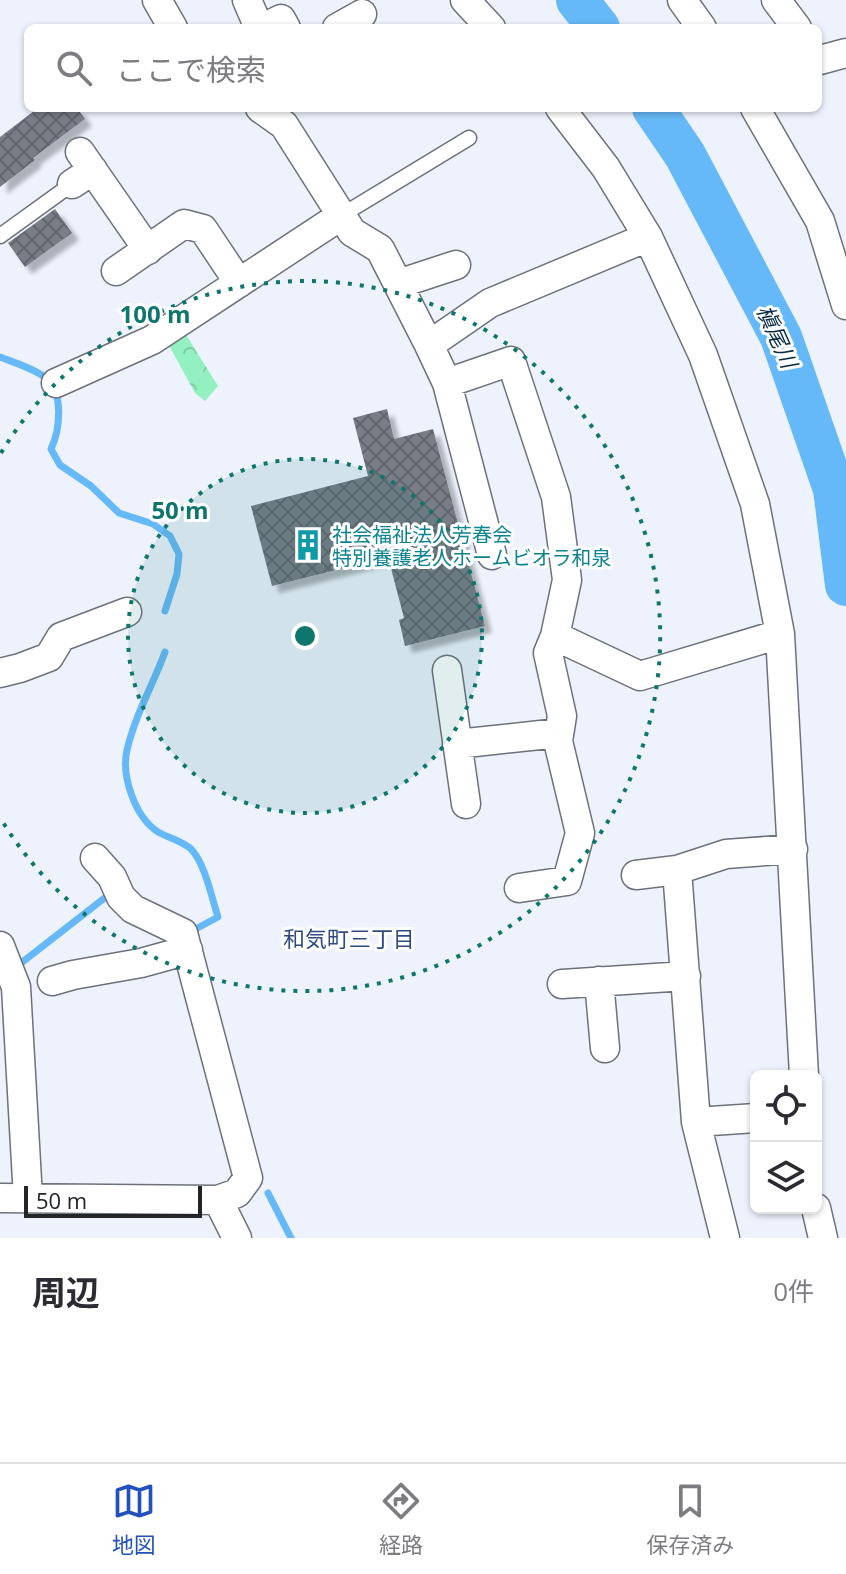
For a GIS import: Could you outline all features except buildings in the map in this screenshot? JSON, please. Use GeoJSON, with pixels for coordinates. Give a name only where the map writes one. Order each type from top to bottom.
{"type":"FeatureCollection","features":[{"type":"Feature","properties":{"kind":"street"},"geometry":{"type":"LineString","coordinates":[[157,0],[171,24]]}},
{"type":"Feature","properties":{"kind":"street"},"geometry":{"type":"LineString","coordinates":[[247,0],[259,24]]}},
{"type":"Feature","properties":{"kind":"street"},"geometry":{"type":"LineString","coordinates":[[465,0],[487,24]]}},
{"type":"Feature","properties":{"kind":"street"},"geometry":{"type":"LineString","coordinates":[[682,0],[699,24]]}},
{"type":"Feature","properties":{"kind":"street"},"geometry":{"type":"LineString","coordinates":[[776,0],[794,24]]}},
{"type":"Feature","properties":{"kind":"street"},"geometry":{"type":"LineString","coordinates":[[822,59],[846,53]]}},
{"type":"Feature","properties":{"kind":"street"},"geometry":{"type":"LineString","coordinates":[[266,112],[284,125],[352,232],[380,249],[398,284],[447,383],[492,555]]}},
{"type":"Feature","properties":{"kind":"street"},"geometry":{"type":"LineString","coordinates":[[563,112],[606,168],[648,237],[703,355],[755,504],[780,634],[804,1070]]}},
{"type":"Feature","properties":{"kind":"street"},"geometry":{"type":"LineString","coordinates":[[757,112],[820,221],[846,305]]}},
{"type":"Feature","properties":{"kind":"street"},"geometry":{"type":"LineString","coordinates":[[82,169],[148,250]]}},
{"type":"Feature","properties":{"kind":"street"},"geometry":{"type":"LineString","coordinates":[[56,383],[115,369],[152,340],[342,215]]}},
{"type":"Feature","properties":{"kind":"street"},"geometry":{"type":"LineString","coordinates":[[116,271],[184,224],[203,229],[239,283]]}},
{"type":"Feature","properties":{"kind":"street"},"geometry":{"type":"LineString","coordinates":[[429,345],[490,303],[648,237]]}},
{"type":"Feature","properties":{"kind":"street"},"geometry":{"type":"LineString","coordinates":[[398,284],[456,265]]}},
{"type":"Feature","properties":{"kind":"street"},"geometry":{"type":"LineString","coordinates":[[447,383],[511,361],[556,497],[567,580],[555,636],[548,653],[562,716],[558,741],[580,833],[567,881],[519,888]]}},
{"type":"Feature","properties":{"kind":"street"},"geometry":{"type":"LineString","coordinates":[[0,673],[49,657],[61,637],[127,612]]}},
{"type":"Feature","properties":{"kind":"street"},"geometry":{"type":"LineString","coordinates":[[555,636],[640,676],[780,634]]}},
{"type":"Feature","properties":{"kind":"street"},"geometry":{"type":"LineString","coordinates":[[447,670],[466,804]]}},
{"type":"Feature","properties":{"kind":"street"},"geometry":{"type":"LineString","coordinates":[[457,744],[559,733]]}},
{"type":"Feature","properties":{"kind":"street"},"geometry":{"type":"LineString","coordinates":[[636,875],[677,870],[726,854],[793,849]]}},
{"type":"Feature","properties":{"kind":"street"},"geometry":{"type":"LineString","coordinates":[[0,946],[34,984],[14,1198],[218,1200],[237,1193],[248,1178],[183,933],[133,909],[121,897],[112,877],[95,858]]}},
{"type":"Feature","properties":{"kind":"street"},"geometry":{"type":"LineString","coordinates":[[677,870],[696,1122],[725,1238]]}},
{"type":"Feature","properties":{"kind":"street"},"geometry":{"type":"LineString","coordinates":[[34,984],[141,963],[188,950]]}},
{"type":"Feature","properties":{"kind":"street"},"geometry":{"type":"LineString","coordinates":[[562,984],[686,976]]}},
{"type":"Feature","properties":{"kind":"street"},"geometry":{"type":"LineString","coordinates":[[599,981],[605,1048]]}},
{"type":"Feature","properties":{"kind":"street"},"geometry":{"type":"LineString","coordinates":[[696,1122],[750,1118]]}},
{"type":"Feature","properties":{"kind":"street"},"geometry":{"type":"LineString","coordinates":[[218,1200],[237,1238]]}},
{"type":"Feature","properties":{"kind":"street"},"geometry":{"type":"LineString","coordinates":[[817,1214],[823,1238]]}},
{"type":"Feature","properties":{"kind":"lane"},"geometry":{"type":"LineString","coordinates":[[342,215],[469,138]]}},
{"type":"Feature","properties":{"kind":"lane"},"geometry":{"type":"LineString","coordinates":[[0,236],[82,169]]}},
{"type":"Feature","properties":{"kind":"green space"},"geometry":{"type":"Polygon","coordinates":[[[183,330],[218,386],[205,401],[195,393],[166,340],[183,330]]]}},
{"type":"Feature","properties":{"kind":"waterway","name":"槇尾川"},"geometry":{"type":"LineString","coordinates":[[577,0],[596,24]]}},
{"type":"Feature","properties":{"kind":"waterway","name":"槇尾川"},"geometry":{"type":"LineString","coordinates":[[656,112],[685,155],[781,337],[834,489],[846,585]]}},
{"type":"Feature","properties":{"kind":"waterway"},"geometry":{"type":"LineString","coordinates":[[0,357],[35,371],[52,385],[59,412],[51,449],[60,465],[91,486],[119,513],[153,524],[170,536],[179,554],[177,574],[165,611]]}},
{"type":"Feature","properties":{"kind":"waterway"},"geometry":{"type":"LineString","coordinates":[[165,652],[130,737],[126,772],[132,795],[143,817],[158,832],[191,849],[204,872],[218,917],[190,932]]}},
{"type":"Feature","properties":{"kind":"waterway"},"geometry":{"type":"LineString","coordinates":[[16,967],[111,893]]}},
{"type":"Feature","properties":{"kind":"waterway"},"geometry":{"type":"LineString","coordinates":[[268,1193],[291,1238]]}},
{"type":"Feature","properties":{"kind":"place","name":"社会福祉法人芳春会 特別養護老人ホームビオラ和泉"},"geometry":{"type":"Point","coordinates":[308,545]}},
{"type":"Feature","properties":{"kind":"district","name":"和気町三丁目"},"geometry":{"type":"Point","coordinates":[349,938]}}]}
